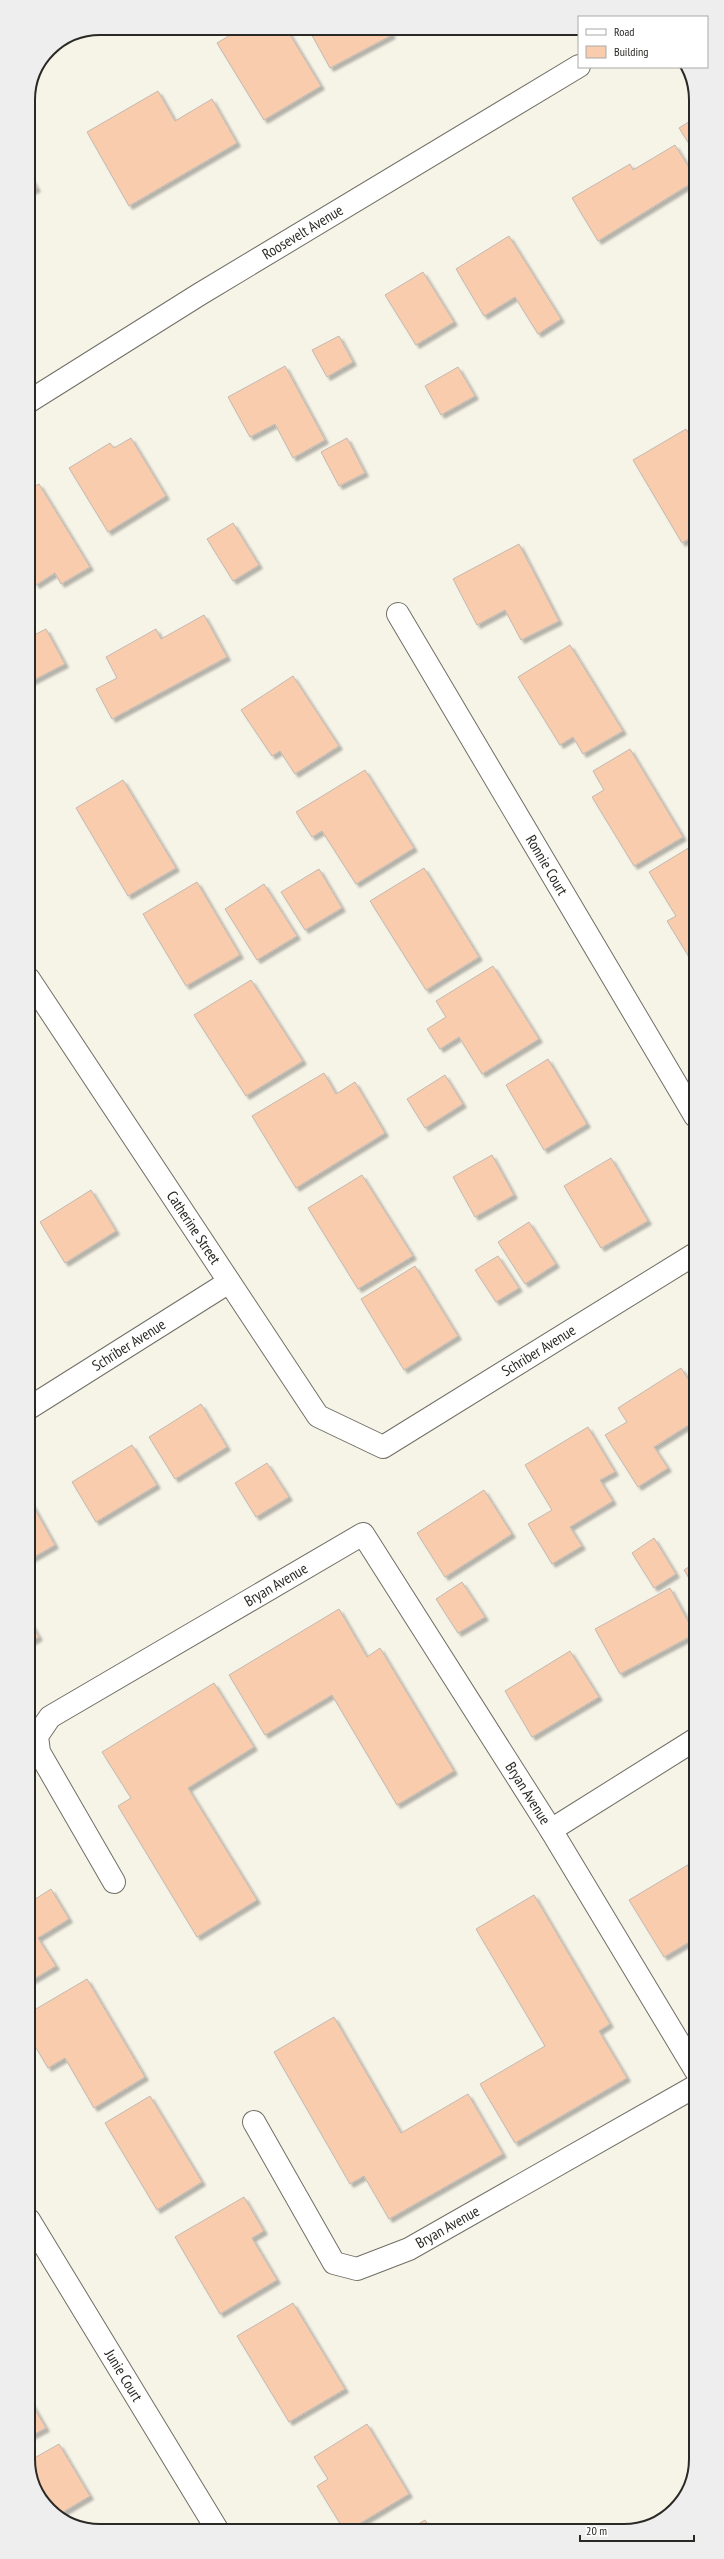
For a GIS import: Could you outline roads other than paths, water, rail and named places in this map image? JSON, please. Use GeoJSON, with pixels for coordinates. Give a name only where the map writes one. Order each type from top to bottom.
{"type":"FeatureCollection","features":[{"type":"Feature","properties":{"kind":"street","name":"Roosevelt Avenue"},"geometry":{"type":"LineString","coordinates":[[35,398],[200,294],[578,67]]}},
{"type":"Feature","properties":{"kind":"street","name":"Ronnie Court"},"geometry":{"type":"LineString","coordinates":[[398,614],[689,1106]]}},
{"type":"Feature","properties":{"kind":"street","name":"Catherine Street"},"geometry":{"type":"LineString","coordinates":[[35,990],[318,1416],[383,1447]]}},
{"type":"Feature","properties":{"kind":"street","name":"Schriber Avenue"},"geometry":{"type":"LineString","coordinates":[[383,1447],[689,1258]]}},
{"type":"Feature","properties":{"kind":"street","name":"Schriber Avenue"},"geometry":{"type":"LineString","coordinates":[[35,1404],[229,1282]]}},
{"type":"Feature","properties":{"kind":"street","name":"Bryan Avenue"},"geometry":{"type":"LineString","coordinates":[[114,1882],[39,1752],[37,1736],[50,1717],[363,1534],[551,1830],[689,2059]]}},
{"type":"Feature","properties":{"kind":"street","name":"Bryan Avenue"},"geometry":{"type":"LineString","coordinates":[[551,1830],[689,1743]]}},
{"type":"Feature","properties":{"kind":"street","name":"Bryan Avenue"},"geometry":{"type":"LineString","coordinates":[[254,2122],[334,2263],[357,2269],[409,2249],[689,2090]]}},
{"type":"Feature","properties":{"kind":"street","name":"Junie Court"},"geometry":{"type":"LineString","coordinates":[[35,2230],[214,2524]]}}]}
